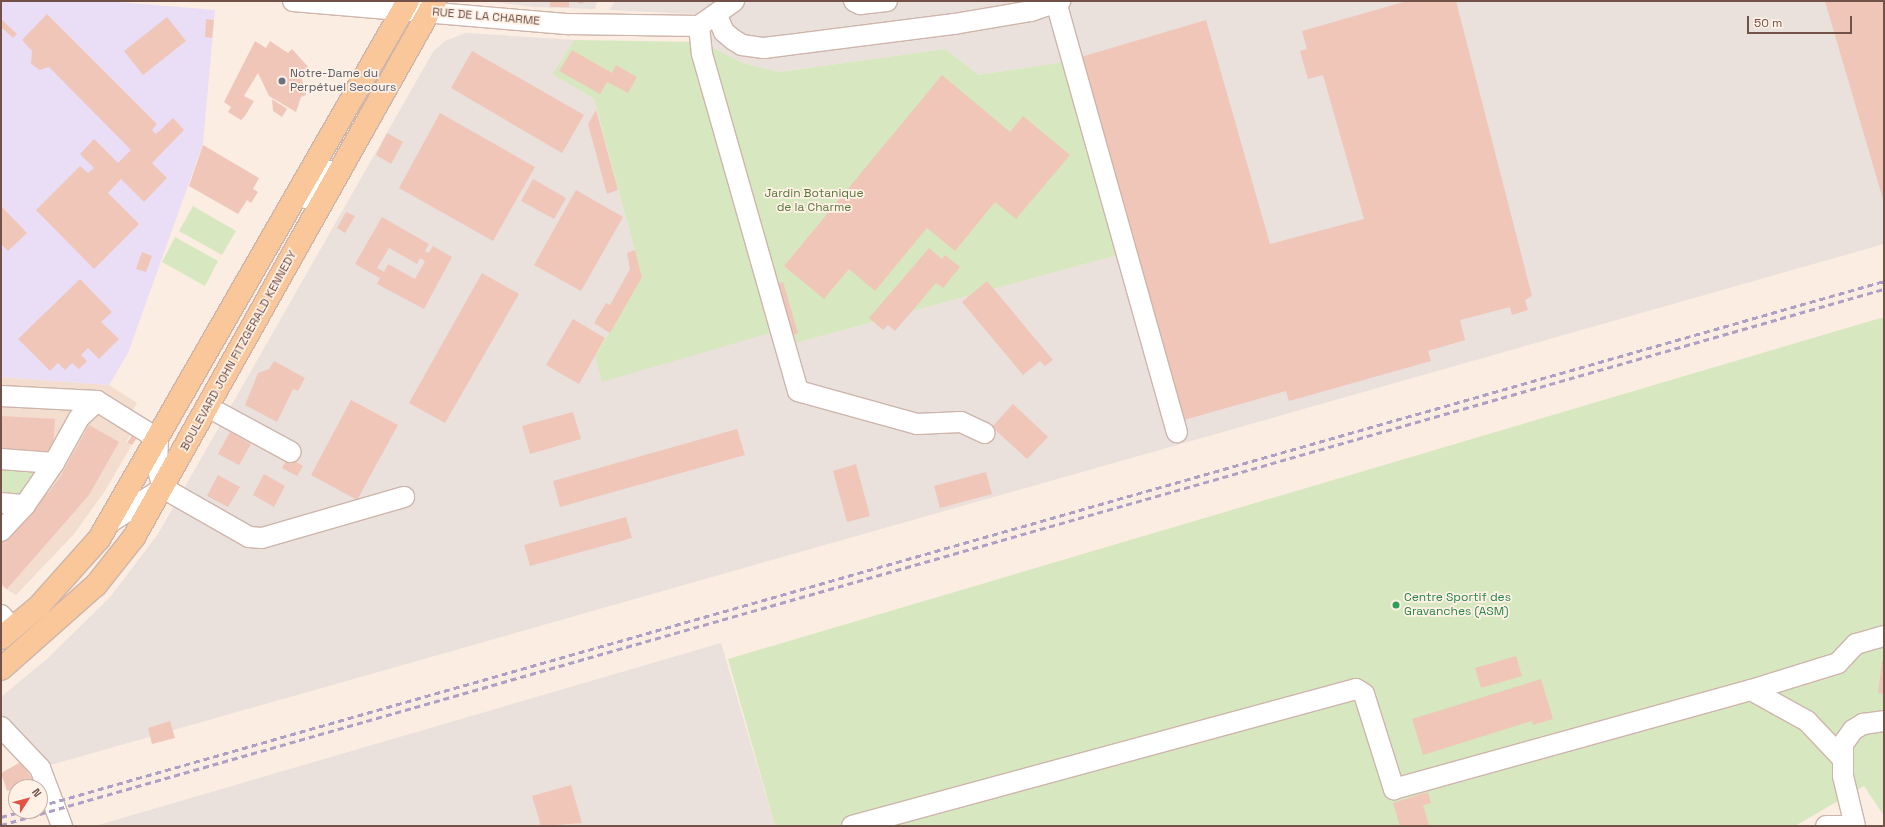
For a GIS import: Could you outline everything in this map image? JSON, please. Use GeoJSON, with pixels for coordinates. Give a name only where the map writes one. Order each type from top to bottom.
{"type":"FeatureCollection","features":[{"type":"Feature","properties":{"kind":"main road"},"geometry":{"type":"LineString","coordinates":[[5,627],[69,575],[108,523],[158,439],[405,5]]}},
{"type":"Feature","properties":{"kind":"main road","name":"BOULEVARD JOHN FITZGERALD KENNEDY"},"geometry":{"type":"LineString","coordinates":[[1,669],[96,585],[134,537],[163,488],[432,7]]}},
{"type":"Feature","properties":{"kind":"street","name":"RUE DE LA CHARME"},"geometry":{"type":"LineString","coordinates":[[294,1],[432,7],[481,17],[678,26],[699,26],[717,9]]}},
{"type":"Feature","properties":{"kind":"street"},"geometry":{"type":"LineString","coordinates":[[468,1],[481,17]]}},
{"type":"Feature","properties":{"kind":"street","name":"RUE DE LA CHARME"},"geometry":{"type":"LineString","coordinates":[[678,26],[734,1]]}},
{"type":"Feature","properties":{"kind":"street"},"geometry":{"type":"LineString","coordinates":[[854,1],[860,4],[887,1]]}},
{"type":"Feature","properties":{"kind":"street"},"geometry":{"type":"LineString","coordinates":[[717,9],[724,32],[742,45],[764,48],[954,24],[1031,11],[1058,2],[1177,432]]}},
{"type":"Feature","properties":{"kind":"street"},"geometry":{"type":"LineString","coordinates":[[699,26],[702,54],[798,391],[917,424],[961,422],[985,433]]}},
{"type":"Feature","properties":{"kind":"street"},"geometry":{"type":"LineString","coordinates":[[287,214],[303,204],[319,177],[328,171],[340,171]]}},
{"type":"Feature","properties":{"kind":"street"},"geometry":{"type":"LineString","coordinates":[[1,396],[97,401],[158,439],[158,467],[163,488],[249,537],[262,538],[404,497]]}},
{"type":"Feature","properties":{"kind":"street"},"geometry":{"type":"LineString","coordinates":[[1,531],[25,505],[54,463],[79,418],[97,401]]}},
{"type":"Feature","properties":{"kind":"street"},"geometry":{"type":"LineString","coordinates":[[208,407],[292,452]]}},
{"type":"Feature","properties":{"kind":"street"},"geometry":{"type":"LineString","coordinates":[[1,459],[54,463]]}},
{"type":"Feature","properties":{"kind":"street"},"geometry":{"type":"LineString","coordinates":[[108,523],[163,488]]}},
{"type":"Feature","properties":{"kind":"street"},"geometry":{"type":"LineString","coordinates":[[1,503],[25,505]]}},
{"type":"Feature","properties":{"kind":"street"},"geometry":{"type":"LineString","coordinates":[[852,826],[1356,689],[1364,694],[1394,789],[1751,690],[1838,663],[1856,644],[1884,636]]}},
{"type":"Feature","properties":{"kind":"street"},"geometry":{"type":"LineString","coordinates":[[1751,690],[1807,721],[1841,757]]}},
{"type":"Feature","properties":{"kind":"street"},"geometry":{"type":"LineString","coordinates":[[1826,826],[1855,826],[1841,757],[1843,744],[1853,730],[1874,721],[1884,721]]}},
{"type":"Feature","properties":{"kind":"street"},"geometry":{"type":"LineString","coordinates":[[1,727],[40,768],[62,826]]}},
{"type":"Feature","properties":{"kind":"shaded area"},"geometry":{"type":"Polygon","coordinates":[[[1,1],[107,1],[215,10],[203,144],[128,353],[109,385],[1,377],[1,1]]]}},
{"type":"Feature","properties":{"kind":"shaded area"},"geometry":{"type":"Polygon","coordinates":[[[487,1],[597,1],[595,9],[533,7],[487,1]]]}},
{"type":"Feature","properties":{"kind":"shaded area"},"geometry":{"type":"Polygon","coordinates":[[[615,1],[1884,1],[1884,244],[40,768],[1,727],[1,697],[48,658],[111,596],[158,534],[433,52],[445,41],[466,33],[574,40],[552,74],[594,99],[642,277],[595,355],[780,330],[785,346],[1118,255],[1064,62],[979,75],[945,49],[779,72],[743,63],[701,42],[697,14],[609,10],[615,1]]]}},
{"type":"Feature","properties":{"kind":"shaded area"},"geometry":{"type":"Polygon","coordinates":[[[1,377],[109,385],[137,403],[127,419],[133,430],[126,442],[131,446],[105,491],[74,534],[16,595],[1,586],[1,377]]]}},
{"type":"Feature","properties":{"kind":"shaded area"},"geometry":{"type":"Polygon","coordinates":[[[721,643],[775,826],[95,826],[721,643]]]}},
{"type":"Feature","properties":{"kind":"green space","name":"Jardin Botanique de la Charme"},"geometry":{"type":"Polygon","coordinates":[[[574,40],[701,42],[743,63],[779,72],[945,49],[979,75],[1064,62],[1118,255],[785,346],[780,330],[602,382],[595,356],[642,277],[594,99],[552,74],[574,40]]]}},
{"type":"Feature","properties":{"kind":"green space"},"geometry":{"type":"Polygon","coordinates":[[[193,206],[236,231],[222,255],[179,231],[193,206]]]}},
{"type":"Feature","properties":{"kind":"green space"},"geometry":{"type":"Polygon","coordinates":[[[175,237],[218,261],[205,286],[162,262],[175,237]]]}},
{"type":"Feature","properties":{"kind":"green space","name":"Centre Sportif des Gravanches (ASM)"},"geometry":{"type":"Polygon","coordinates":[[[1884,317],[1884,816],[1864,786],[1795,826],[775,826],[728,659],[1884,317]]]}},
{"type":"Feature","properties":{"kind":"green space"},"geometry":{"type":"Polygon","coordinates":[[[1,463],[39,465],[30,493],[1,498],[1,463]]]}},
{"type":"Feature","properties":{"kind":"building"},"geometry":{"type":"Polygon","coordinates":[[[550,1],[569,1],[569,7],[550,7],[550,1]]]}},
{"type":"Feature","properties":{"kind":"building"},"geometry":{"type":"Polygon","coordinates":[[[575,1],[587,1],[581,4],[575,1]]]}},
{"type":"Feature","properties":{"kind":"building"},"geometry":{"type":"Polygon","coordinates":[[[1407,1],[1456,1],[1532,296],[1525,300],[1528,310],[1512,315],[1510,307],[1460,320],[1465,340],[1428,351],[1431,361],[1289,401],[1286,391],[1184,420],[1081,57],[1206,20],[1270,244],[1364,219],[1323,75],[1308,79],[1300,51],[1307,49],[1302,31],[1407,1]]]}},
{"type":"Feature","properties":{"kind":"building"},"geometry":{"type":"Polygon","coordinates":[[[1825,1],[1884,1],[1884,203],[1825,1]]]}},
{"type":"Feature","properties":{"kind":"building"},"geometry":{"type":"Polygon","coordinates":[[[47,14],[157,124],[152,130],[156,134],[173,118],[184,130],[152,163],[167,178],[144,202],[121,179],[108,193],[139,224],[94,269],[36,210],[80,166],[88,173],[94,168],[80,154],[94,139],[118,163],[131,150],[49,67],[40,70],[31,64],[32,51],[22,40],[47,14]]]}},
{"type":"Feature","properties":{"kind":"building"},"geometry":{"type":"Polygon","coordinates":[[[167,17],[186,41],[143,75],[124,51],[167,17]]]}},
{"type":"Feature","properties":{"kind":"building"},"geometry":{"type":"Polygon","coordinates":[[[1,19],[17,34],[13,38],[1,27],[1,19]]]}},
{"type":"Feature","properties":{"kind":"building"},"geometry":{"type":"Polygon","coordinates":[[[206,19],[214,20],[212,38],[205,37],[206,19]]]}},
{"type":"Feature","properties":{"kind":"building"},"geometry":{"type":"Polygon","coordinates":[[[255,41],[266,48],[270,41],[288,53],[292,49],[310,69],[301,76],[306,95],[301,97],[296,112],[269,96],[258,73],[244,96],[254,101],[245,116],[241,120],[228,112],[231,107],[224,102],[255,41]]]}},
{"type":"Feature","properties":{"kind":"building"},"geometry":{"type":"Polygon","coordinates":[[[572,50],[612,73],[616,65],[637,77],[628,93],[607,82],[600,94],[559,71],[572,50]]]}},
{"type":"Feature","properties":{"kind":"building"},"geometry":{"type":"Polygon","coordinates":[[[472,51],[584,115],[562,153],[451,88],[472,51]]]}},
{"type":"Feature","properties":{"kind":"building"},"geometry":{"type":"Polygon","coordinates":[[[942,75],[1010,132],[1023,116],[1070,155],[1016,219],[995,202],[955,251],[927,228],[875,291],[849,269],[824,299],[784,266],[942,75]]]}},
{"type":"Feature","properties":{"kind":"building"},"geometry":{"type":"Polygon","coordinates":[[[272,99],[287,109],[282,117],[273,111],[272,99]]]}},
{"type":"Feature","properties":{"kind":"building"},"geometry":{"type":"Polygon","coordinates":[[[596,110],[618,190],[607,194],[588,124],[596,110]]]}},
{"type":"Feature","properties":{"kind":"building"},"geometry":{"type":"Polygon","coordinates":[[[440,113],[535,167],[493,241],[399,188],[440,113]]]}},
{"type":"Feature","properties":{"kind":"building"},"geometry":{"type":"Polygon","coordinates":[[[387,133],[403,142],[391,164],[376,155],[387,133]]]}},
{"type":"Feature","properties":{"kind":"building"},"geometry":{"type":"Polygon","coordinates":[[[203,145],[259,178],[253,189],[258,192],[251,203],[247,200],[238,214],[189,186],[203,145]]]}},
{"type":"Feature","properties":{"kind":"building"},"geometry":{"type":"Polygon","coordinates":[[[533,179],[566,198],[554,219],[521,201],[533,179]]]}},
{"type":"Feature","properties":{"kind":"building"},"geometry":{"type":"Polygon","coordinates":[[[576,190],[623,217],[581,291],[534,265],[576,190]]]}},
{"type":"Feature","properties":{"kind":"building"},"geometry":{"type":"Polygon","coordinates":[[[1,206],[27,233],[8,251],[1,244],[1,206]]]}},
{"type":"Feature","properties":{"kind":"building"},"geometry":{"type":"Polygon","coordinates":[[[346,212],[355,216],[345,233],[337,228],[346,212]]]}},
{"type":"Feature","properties":{"kind":"building"},"geometry":{"type":"Polygon","coordinates":[[[382,217],[429,244],[425,251],[429,253],[433,246],[452,257],[424,309],[377,284],[380,278],[355,264],[382,217]],[[389,248],[377,268],[384,272],[388,264],[415,279],[425,261],[420,258],[417,264],[389,248]]]}},
{"type":"Feature","properties":{"kind":"building"},"geometry":{"type":"Polygon","coordinates":[[[929,248],[942,259],[945,255],[960,267],[943,288],[936,283],[895,331],[888,325],[883,330],[869,318],[929,248]]]}},
{"type":"Feature","properties":{"kind":"building"},"geometry":{"type":"Polygon","coordinates":[[[635,250],[642,277],[610,333],[594,323],[606,303],[610,305],[630,269],[627,253],[635,250]]]}},
{"type":"Feature","properties":{"kind":"building"},"geometry":{"type":"Polygon","coordinates":[[[142,252],[152,256],[146,272],[136,269],[142,252]]]}},
{"type":"Feature","properties":{"kind":"building"},"geometry":{"type":"Polygon","coordinates":[[[482,273],[519,294],[445,423],[409,403],[482,273]]]}},
{"type":"Feature","properties":{"kind":"building"},"geometry":{"type":"Polygon","coordinates":[[[80,279],[112,312],[101,322],[119,339],[99,359],[88,348],[81,355],[87,361],[79,369],[72,363],[65,370],[58,363],[50,371],[18,339],[80,279]]]}},
{"type":"Feature","properties":{"kind":"building"},"geometry":{"type":"Polygon","coordinates":[[[987,281],[1053,360],[1045,366],[1040,361],[1023,375],[962,302],[987,281]]]}},
{"type":"Feature","properties":{"kind":"building"},"geometry":{"type":"Polygon","coordinates":[[[783,282],[798,333],[790,336],[775,284],[783,282]]]}},
{"type":"Feature","properties":{"kind":"building"},"geometry":{"type":"Polygon","coordinates":[[[573,319],[605,338],[579,384],[546,365],[573,319]]]}},
{"type":"Feature","properties":{"kind":"building"},"geometry":{"type":"Polygon","coordinates":[[[274,361],[305,378],[298,391],[293,389],[277,422],[245,405],[258,373],[269,369],[274,361]]]}},
{"type":"Feature","properties":{"kind":"building"},"geometry":{"type":"Polygon","coordinates":[[[351,400],[398,425],[357,500],[311,475],[351,400]]]}},
{"type":"Feature","properties":{"kind":"building"},"geometry":{"type":"Polygon","coordinates":[[[1013,404],[1048,437],[1027,459],[992,427],[1013,404]]]}},
{"type":"Feature","properties":{"kind":"building"},"geometry":{"type":"Polygon","coordinates":[[[573,412],[581,439],[530,454],[522,426],[573,412]]]}},
{"type":"Feature","properties":{"kind":"building"},"geometry":{"type":"Polygon","coordinates":[[[1,416],[55,419],[53,453],[6,453],[6,448],[1,448],[1,416]]]}},
{"type":"Feature","properties":{"kind":"building"},"geometry":{"type":"Polygon","coordinates":[[[89,425],[119,442],[89,495],[7,589],[1,583],[1,542],[25,522],[45,491],[48,493],[60,477],[89,425]]]}},
{"type":"Feature","properties":{"kind":"building"},"geometry":{"type":"Polygon","coordinates":[[[737,429],[745,455],[560,507],[553,481],[737,429]]]}},
{"type":"Feature","properties":{"kind":"building"},"geometry":{"type":"Polygon","coordinates":[[[134,432],[139,435],[132,445],[127,443],[134,432]]]}},
{"type":"Feature","properties":{"kind":"building"},"geometry":{"type":"Polygon","coordinates":[[[230,432],[251,444],[239,465],[218,454],[230,432]]]}},
{"type":"Feature","properties":{"kind":"building"},"geometry":{"type":"Polygon","coordinates":[[[288,457],[303,466],[297,476],[282,468],[288,457]]]}},
{"type":"Feature","properties":{"kind":"building"},"geometry":{"type":"Polygon","coordinates":[[[856,464],[870,516],[847,522],[833,471],[856,464]]]}},
{"type":"Feature","properties":{"kind":"building"},"geometry":{"type":"Polygon","coordinates":[[[986,472],[992,494],[940,508],[934,486],[986,472]]]}},
{"type":"Feature","properties":{"kind":"building"},"geometry":{"type":"Polygon","coordinates":[[[264,474],[285,486],[274,507],[253,495],[264,474]]]}},
{"type":"Feature","properties":{"kind":"building"},"geometry":{"type":"Polygon","coordinates":[[[218,475],[240,487],[228,507],[207,496],[218,475]]]}},
{"type":"Feature","properties":{"kind":"building"},"geometry":{"type":"Polygon","coordinates":[[[626,517],[632,538],[530,566],[524,545],[626,517]]]}},
{"type":"Feature","properties":{"kind":"building"},"geometry":{"type":"Polygon","coordinates":[[[1516,656],[1522,676],[1481,688],[1475,668],[1516,656]]]}},
{"type":"Feature","properties":{"kind":"building"},"geometry":{"type":"Polygon","coordinates":[[[1882,661],[1884,662],[1884,694],[1878,693],[1882,661]]]}},
{"type":"Feature","properties":{"kind":"building"},"geometry":{"type":"Polygon","coordinates":[[[1541,679],[1553,719],[1533,725],[1532,721],[1423,755],[1412,719],[1541,679]]]}},
{"type":"Feature","properties":{"kind":"building"},"geometry":{"type":"Polygon","coordinates":[[[170,721],[175,738],[152,744],[148,728],[170,721]]]}},
{"type":"Feature","properties":{"kind":"building"},"geometry":{"type":"Polygon","coordinates":[[[21,762],[32,779],[8,779],[7,791],[1,773],[21,762]]]}},
{"type":"Feature","properties":{"kind":"building"},"geometry":{"type":"Polygon","coordinates":[[[571,785],[582,823],[541,826],[532,796],[571,785]]]}},
{"type":"Feature","properties":{"kind":"building"},"geometry":{"type":"Polygon","coordinates":[[[1428,792],[1431,803],[1423,805],[1429,825],[1400,826],[1393,803],[1428,792]]]}},
{"type":"Feature","properties":{"kind":"railway"},"geometry":{"type":"LineString","coordinates":[[48,804],[1884,281]]}},
{"type":"Feature","properties":{"kind":"railway"},"geometry":{"type":"LineString","coordinates":[[1,825],[1884,289]]}},
{"type":"Feature","properties":{"kind":"railway"},"geometry":{"type":"LineString","coordinates":[[1,817],[8,815]]}},
{"type":"Feature","properties":{"kind":"place","name":"Notre-Dame du Perpétuel Secours"},"geometry":{"type":"Point","coordinates":[282,81]}},
{"type":"Feature","properties":{"kind":"place","name":"Centre Sportif des Gravanches (ASM)"},"geometry":{"type":"Point","coordinates":[1396,605]}}]}
